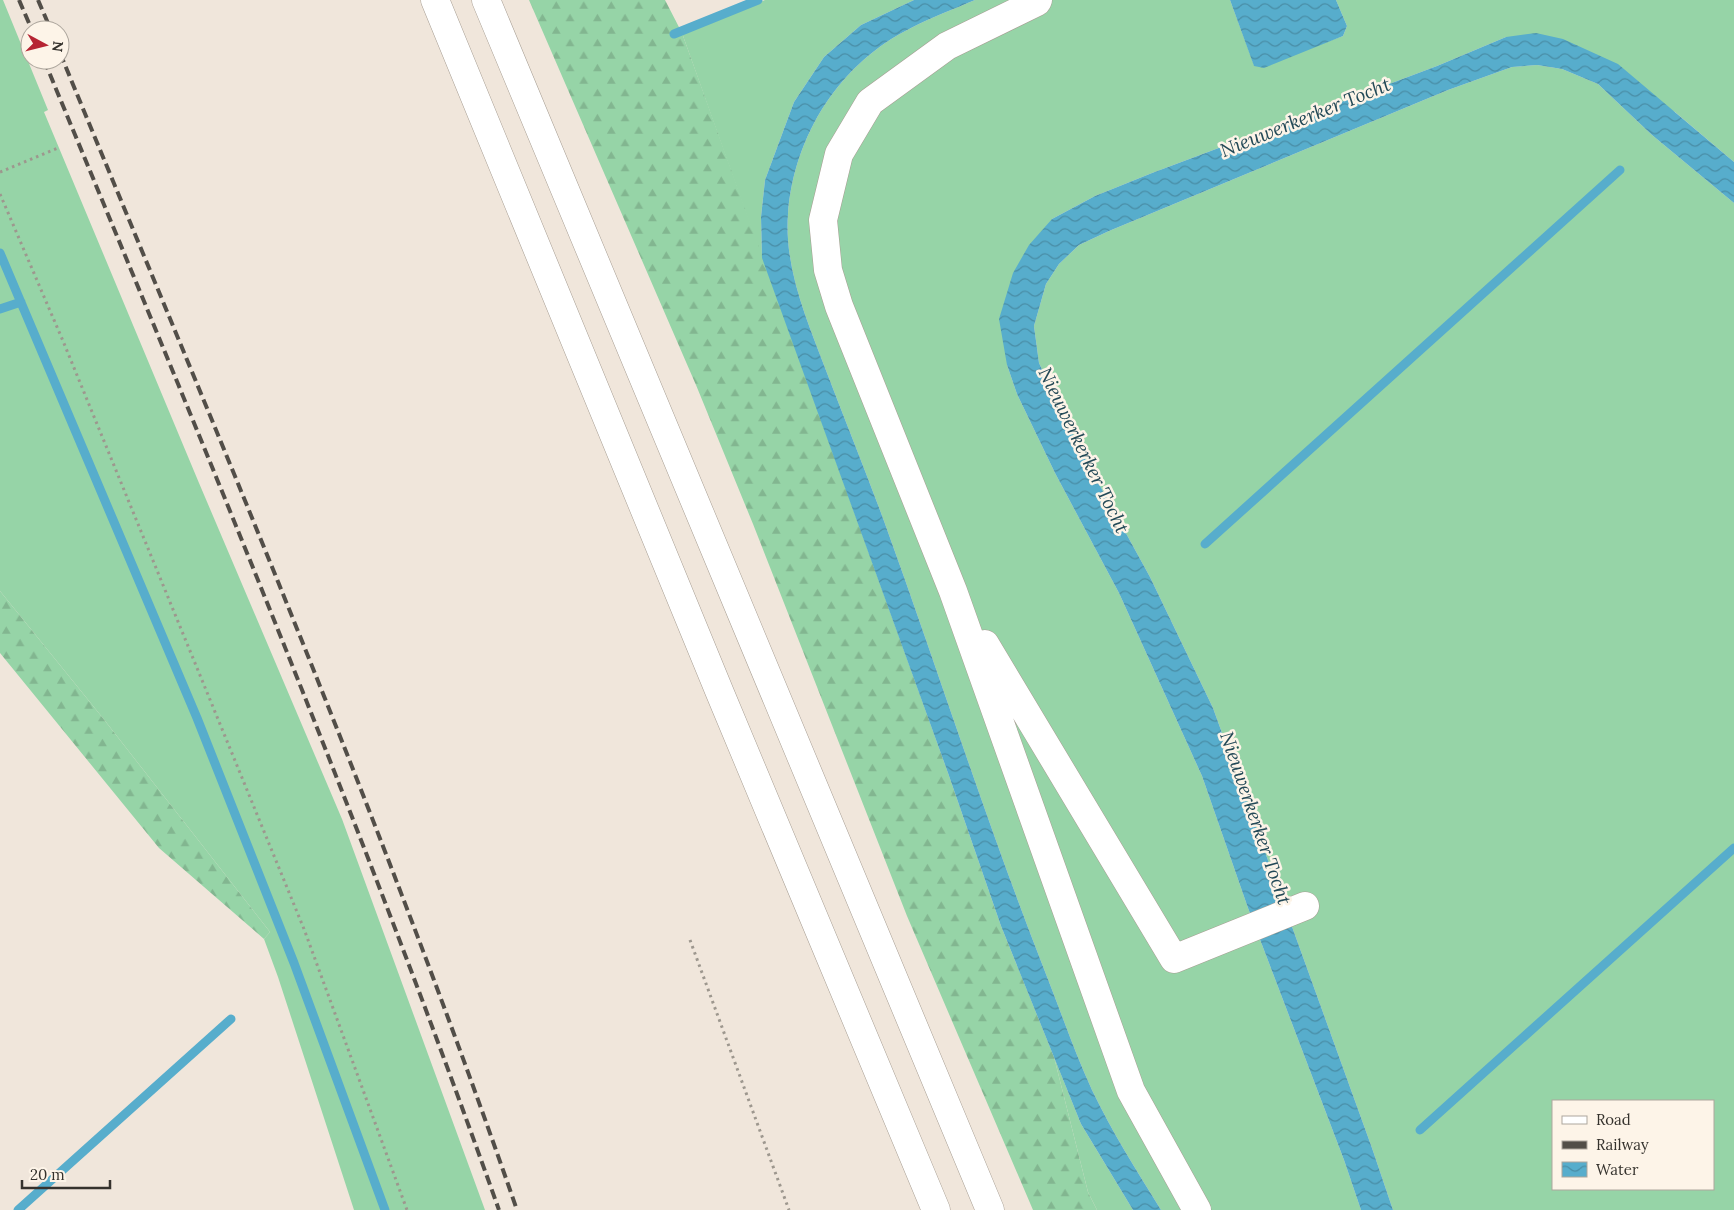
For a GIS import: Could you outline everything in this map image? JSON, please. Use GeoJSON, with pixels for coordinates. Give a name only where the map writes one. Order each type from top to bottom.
{"type":"FeatureCollection","features":[{"type":"Feature","properties":{"kind":"main road"},"geometry":{"type":"LineString","coordinates":[[435,0],[720,693],[936,1210]]}},
{"type":"Feature","properties":{"kind":"main road"},"geometry":{"type":"LineString","coordinates":[[486,0],[990,1210]]}},
{"type":"Feature","properties":{"kind":"main road"},"geometry":{"type":"LineString","coordinates":[[1038,0],[1038,2],[947,46],[870,102],[839,154],[823,220],[828,270],[839,306],[953,591],[1131,1091],[1197,1210]]}},
{"type":"Feature","properties":{"kind":"main road"},"geometry":{"type":"LineString","coordinates":[[953,591],[1174,958],[1305,906]]}},
{"type":"Feature","properties":{"kind":"path"},"geometry":{"type":"LineString","coordinates":[[0,172],[58,148]]}},
{"type":"Feature","properties":{"kind":"path"},"geometry":{"type":"LineString","coordinates":[[0,194],[63,341],[304,929],[407,1210]]}},
{"type":"Feature","properties":{"kind":"path"},"geometry":{"type":"LineString","coordinates":[[690,940],[788,1210]]}},
{"type":"Feature","properties":{"kind":"green space"},"geometry":{"type":"Polygon","coordinates":[[[0,0],[3,0],[20,42],[20,70],[32,70],[48,110],[44,112],[342,819],[485,1210],[354,1210],[264,939],[270,932],[102,717],[0,591],[0,0]]]}},
{"type":"Feature","properties":{"kind":"green space"},"geometry":{"type":"Polygon","coordinates":[[[529,0],[665,0],[682,33],[948,773],[1001,926],[1054,1057],[1088,1192],[1097,1210],[1033,1210],[907,916],[753,524],[696,385],[529,0]]]}},
{"type":"Feature","properties":{"kind":"green space"},"geometry":{"type":"Polygon","coordinates":[[[765,0],[914,0],[861,25],[824,57],[794,102],[765,180],[761,217],[762,258],[682,33],[765,0]]]}},
{"type":"Feature","properties":{"kind":"green space"},"geometry":{"type":"Polygon","coordinates":[[[975,0],[1230,0],[1254,65],[1305,50],[1343,36],[1347,26],[1336,0],[1734,0],[1734,162],[1675,112],[1506,37],[1437,66],[1152,173],[1095,196],[1052,219],[1007,365],[1017,394],[1055,473],[1119,593],[1202,776],[1248,908],[1344,1160],[1361,1210],[1161,1210],[1143,1181],[1100,1106],[1073,1045],[1002,858],[884,521],[812,335],[799,295],[790,255],[788,214],[792,185],[800,157],[811,130],[825,104],[842,81],[886,43],[919,24],[975,0]]]}},
{"type":"Feature","properties":{"kind":"green space"},"geometry":{"type":"Polygon","coordinates":[[[1537,65],[1562,69],[1598,84],[1652,135],[1734,203],[1734,1210],[1393,1210],[1213,708],[1150,577],[1083,455],[1039,363],[1034,326],[1046,284],[1059,264],[1079,245],[1448,90],[1512,67],[1537,65]]]}},
{"type":"Feature","properties":{"kind":"green space"},"geometry":{"type":"Polygon","coordinates":[[[0,591],[102,717],[270,932],[264,939],[159,848],[0,653],[0,591]]]}},
{"type":"Feature","properties":{"kind":"green space"},"geometry":{"type":"Polygon","coordinates":[[[1054,1057],[1081,1124],[1133,1210],[1097,1210],[1088,1192],[1054,1057]]]}},
{"type":"Feature","properties":{"kind":"water"},"geometry":{"type":"Polygon","coordinates":[[[914,0],[975,0],[919,24],[886,43],[842,81],[825,104],[811,130],[800,157],[792,185],[788,214],[788,235],[794,275],[805,315],[884,521],[1002,858],[1073,1045],[1092,1090],[1108,1121],[1161,1210],[1133,1210],[1081,1124],[1001,926],[948,773],[762,258],[761,217],[765,180],[794,102],[824,57],[861,25],[914,0]]]}},
{"type":"Feature","properties":{"kind":"water"},"geometry":{"type":"Polygon","coordinates":[[[1230,0],[1336,0],[1347,26],[1343,36],[1264,68],[1254,66],[1230,0]]]}},
{"type":"Feature","properties":{"kind":"water","name":"Nieuwerkerker Tocht"},"geometry":{"type":"Polygon","coordinates":[[[1536,33],[1563,39],[1618,64],[1734,162],[1734,203],[1652,135],[1598,84],[1562,69],[1537,65],[1512,67],[1448,90],[1079,245],[1059,264],[1046,284],[1034,326],[1039,363],[1083,455],[1150,577],[1213,708],[1393,1210],[1361,1210],[1344,1160],[1248,908],[1202,776],[1119,593],[1055,473],[1017,394],[1007,365],[999,319],[1013,273],[1029,245],[1052,219],[1095,196],[1437,66],[1506,37],[1536,33]]]}},
{"type":"Feature","properties":{"kind":"waterway"},"geometry":{"type":"LineString","coordinates":[[674,34],[758,0]]}},
{"type":"Feature","properties":{"kind":"waterway"},"geometry":{"type":"LineString","coordinates":[[1205,544],[1620,170]]}},
{"type":"Feature","properties":{"kind":"waterway"},"geometry":{"type":"LineString","coordinates":[[0,253],[197,718],[294,963],[385,1210]]}},
{"type":"Feature","properties":{"kind":"waterway"},"geometry":{"type":"LineString","coordinates":[[0,309],[21,302]]}},
{"type":"Feature","properties":{"kind":"waterway"},"geometry":{"type":"LineString","coordinates":[[1420,1130],[1734,848]]}},
{"type":"Feature","properties":{"kind":"waterway"},"geometry":{"type":"LineString","coordinates":[[18,1210],[231,1019]]}},
{"type":"Feature","properties":{"kind":"railway"},"geometry":{"type":"LineString","coordinates":[[19,0],[28,20]]}},
{"type":"Feature","properties":{"kind":"railway"},"geometry":{"type":"LineString","coordinates":[[38,0],[47,20]]}},
{"type":"Feature","properties":{"kind":"railway"},"geometry":{"type":"LineString","coordinates":[[48,70],[221,489],[336,776],[392,920],[499,1210]]}},
{"type":"Feature","properties":{"kind":"railway"},"geometry":{"type":"LineString","coordinates":[[67,70],[297,628],[465,1063],[517,1210]]}}]}
